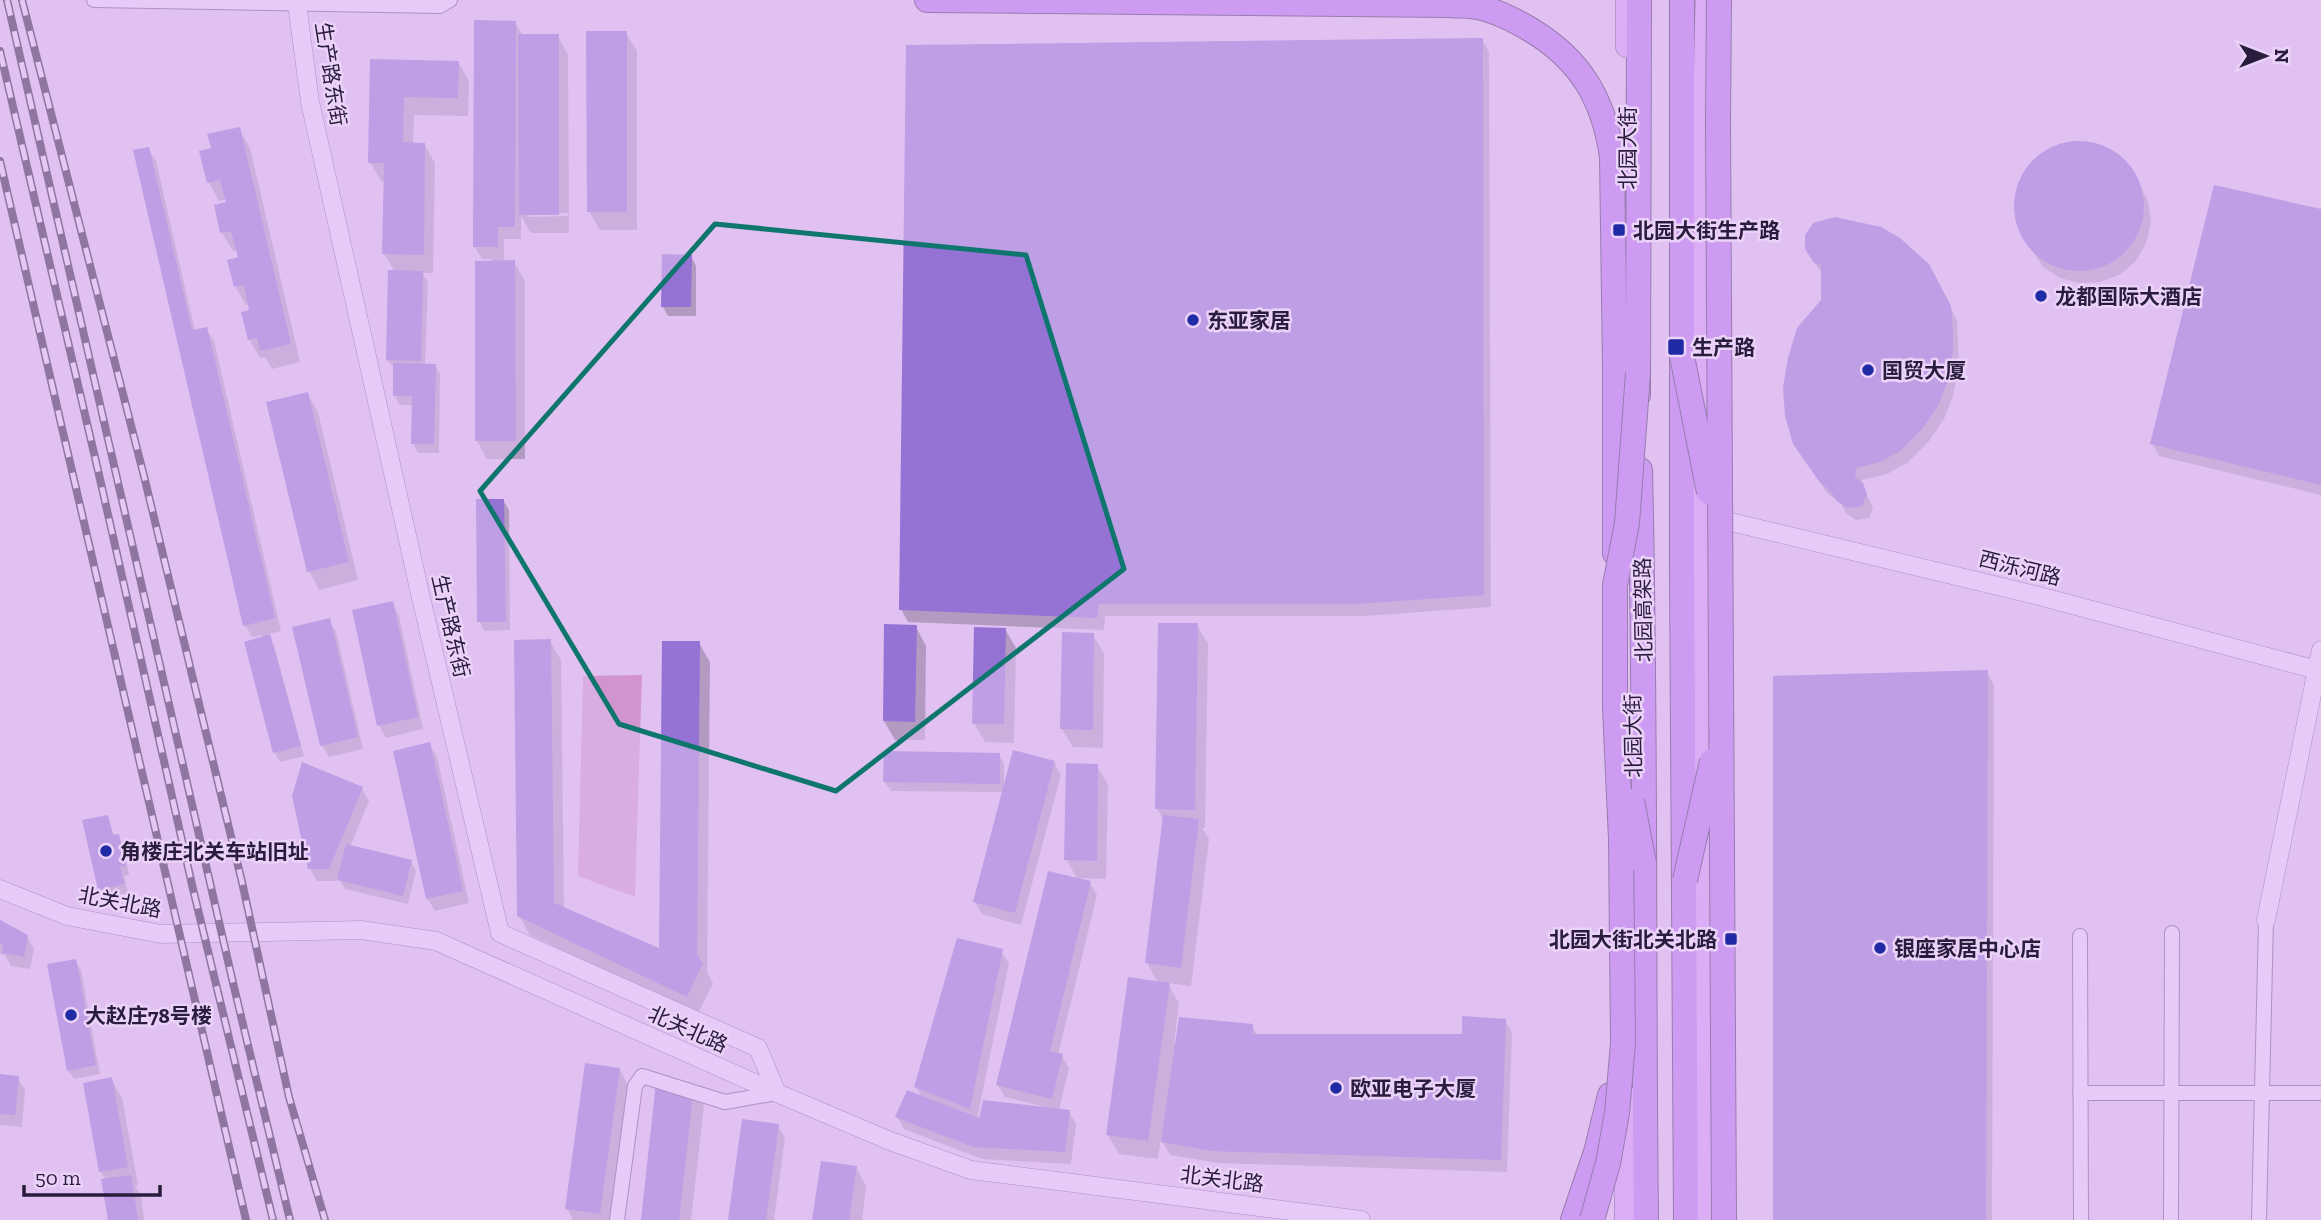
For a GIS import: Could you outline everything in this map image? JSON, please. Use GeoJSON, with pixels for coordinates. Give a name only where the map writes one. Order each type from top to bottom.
{"type":"FeatureCollection","features":[{"type":"Feature","properties":{"kind":"highway"},"geometry":{"type":"LineString","coordinates":[[928,0],[1480,7],[1546,39],[1567,56],[1588,83],[1608,129],[1612,157],[1615,708],[1621,839],[1623,1043],[1611,1151],[1592,1220]]}},
{"type":"Feature","properties":{"kind":"highway","name":"北园高架路"},"geometry":{"type":"LineString","coordinates":[[1639,0],[1638,373],[1644,634],[1646,1220]]}},
{"type":"Feature","properties":{"kind":"highway","name":"北园高架路"},"geometry":{"type":"LineString","coordinates":[[1682,0],[1686,1220]]}},
{"type":"Feature","properties":{"kind":"highway"},"geometry":{"type":"LineString","coordinates":[[1719,0],[1724,1220]]}},
{"type":"Feature","properties":{"kind":"highway"},"geometry":{"type":"LineString","coordinates":[[1682,356],[1721,551]]}},
{"type":"Feature","properties":{"kind":"highway"},"geometry":{"type":"LineString","coordinates":[[1615,585],[1627,523],[1638,373]]}},
{"type":"Feature","properties":{"kind":"highway"},"geometry":{"type":"LineString","coordinates":[[1615,708],[1644,863]]}},
{"type":"Feature","properties":{"kind":"highway"},"geometry":{"type":"LineString","coordinates":[[1685,880],[1722,716]]}},
{"type":"Feature","properties":{"kind":"highway"},"geometry":{"type":"LineString","coordinates":[[1573,1220],[1596,1152],[1623,1043]]}},
{"type":"Feature","properties":{"kind":"main road","name":"北园大街"},"geometry":{"type":"LineString","coordinates":[[1626,1220],[1635,886],[1627,0]]}},
{"type":"Feature","properties":{"kind":"main road"},"geometry":{"type":"LineString","coordinates":[[1707,0],[1703,181],[1703,405],[1707,516],[1707,1220]]}},
{"type":"Feature","properties":{"kind":"street"},"geometry":{"type":"LineString","coordinates":[[94,0],[440,6],[450,0]]}},
{"type":"Feature","properties":{"kind":"street","name":"生产路东街"},"geometry":{"type":"LineString","coordinates":[[297,4],[310,102],[421,598],[500,933],[758,1048],[777,1093]]}},
{"type":"Feature","properties":{"kind":"street","name":"西泺河路"},"geometry":{"type":"LineString","coordinates":[[1707,516],[2039,596],[2319,671]]}},
{"type":"Feature","properties":{"kind":"street"},"geometry":{"type":"LineString","coordinates":[[2259,1220],[2266,920],[2319,671],[2321,650]]}},
{"type":"Feature","properties":{"kind":"street","name":"北关北路"},"geometry":{"type":"LineString","coordinates":[[0,888],[67,916],[161,934],[361,930],[436,941],[777,1093],[890,1141],[971,1170],[1361,1220]]}},
{"type":"Feature","properties":{"kind":"street"},"geometry":{"type":"LineString","coordinates":[[2171,1220],[2172,933]]}},
{"type":"Feature","properties":{"kind":"street"},"geometry":{"type":"LineString","coordinates":[[2080,936],[2081,1220]]}},
{"type":"Feature","properties":{"kind":"street"},"geometry":{"type":"LineString","coordinates":[[617,1220],[635,1086],[642,1076],[725,1102],[777,1093]]}},
{"type":"Feature","properties":{"kind":"street"},"geometry":{"type":"LineString","coordinates":[[2080,1093],[2321,1093]]}},
{"type":"Feature","properties":{"kind":"highlighted area"},"geometry":{"type":"Polygon","coordinates":[[[715,224],[1026,255],[1124,569],[836,791],[619,724],[480,491],[715,224]]]}},
{"type":"Feature","properties":{"kind":"shaded area"},"geometry":{"type":"Polygon","coordinates":[[[642,675],[635,897],[578,876],[583,676],[642,675]]]}},
{"type":"Feature","properties":{"kind":"building"},"geometry":{"type":"Polygon","coordinates":[[[474,20],[516,21],[515,227],[498,227],[498,247],[473,247],[474,20]]]}},
{"type":"Feature","properties":{"kind":"building"},"geometry":{"type":"Polygon","coordinates":[[[586,31],[627,31],[627,212],[587,212],[586,31]]]}},
{"type":"Feature","properties":{"kind":"building"},"geometry":{"type":"Polygon","coordinates":[[[518,34],[559,34],[559,215],[519,215],[518,34]]]}},
{"type":"Feature","properties":{"kind":"building","name":"东亚家居"},"geometry":{"type":"Polygon","coordinates":[[[1483,38],[1484,595],[1356,604],[1099,604],[1097,618],[899,610],[906,45],[1483,38]]]}},
{"type":"Feature","properties":{"kind":"building"},"geometry":{"type":"Polygon","coordinates":[[[370,59],[459,61],[458,98],[404,97],[403,142],[425,143],[424,255],[382,254],[384,163],[368,163],[370,59]]]}},
{"type":"Feature","properties":{"kind":"building"},"geometry":{"type":"Polygon","coordinates":[[[240,127],[291,344],[260,351],[257,338],[248,340],[241,312],[249,310],[244,285],[234,287],[227,260],[238,257],[231,231],[220,233],[214,205],[226,202],[220,180],[207,183],[199,151],[211,148],[207,134],[240,127]]]}},
{"type":"Feature","properties":{"kind":"building"},"geometry":{"type":"Polygon","coordinates":[[[2079,141],[2104,146],[2125,160],[2139,181],[2144,206],[2139,231],[2125,252],[2104,266],[2079,271],[2054,266],[2033,252],[2019,231],[2014,206],[2019,181],[2033,160],[2054,146],[2079,141]]]}},
{"type":"Feature","properties":{"kind":"building"},"geometry":{"type":"Polygon","coordinates":[[[149,147],[192,330],[207,327],[275,618],[243,626],[133,150],[149,147]]]}},
{"type":"Feature","properties":{"kind":"building"},"geometry":{"type":"Polygon","coordinates":[[[2214,185],[2321,209],[2321,485],[2150,444],[2214,185]]]}},
{"type":"Feature","properties":{"kind":"building","name":"国贸大厦"},"geometry":{"type":"Polygon","coordinates":[[[1835,217],[1881,227],[1900,238],[1929,264],[1951,306],[1953,330],[1953,353],[1947,383],[1938,406],[1922,429],[1900,451],[1880,462],[1856,468],[1855,477],[1863,483],[1867,494],[1862,506],[1848,508],[1838,502],[1818,480],[1793,444],[1785,416],[1783,387],[1797,328],[1821,300],[1821,265],[1814,263],[1805,249],[1805,235],[1813,223],[1835,217]]]}},
{"type":"Feature","properties":{"kind":"building"},"geometry":{"type":"Polygon","coordinates":[[[662,254],[692,255],[691,307],[661,307],[662,254]]]}},
{"type":"Feature","properties":{"kind":"building"},"geometry":{"type":"Polygon","coordinates":[[[515,260],[516,441],[475,441],[475,261],[515,260]]]}},
{"type":"Feature","properties":{"kind":"building"},"geometry":{"type":"Polygon","coordinates":[[[388,270],[423,271],[421,361],[386,360],[388,270]]]}},
{"type":"Feature","properties":{"kind":"building"},"geometry":{"type":"Polygon","coordinates":[[[393,363],[436,364],[434,444],[411,444],[412,396],[393,396],[393,363]]]}},
{"type":"Feature","properties":{"kind":"building"},"geometry":{"type":"Polygon","coordinates":[[[308,392],[349,562],[307,572],[266,402],[308,392]]]}},
{"type":"Feature","properties":{"kind":"building"},"geometry":{"type":"Polygon","coordinates":[[[476,499],[504,499],[506,622],[477,622],[476,499]]]}},
{"type":"Feature","properties":{"kind":"building"},"geometry":{"type":"Polygon","coordinates":[[[393,601],[418,717],[377,726],[352,610],[393,601]]]}},
{"type":"Feature","properties":{"kind":"building"},"geometry":{"type":"Polygon","coordinates":[[[330,618],[358,737],[320,746],[292,627],[330,618]]]}},
{"type":"Feature","properties":{"kind":"building"},"geometry":{"type":"Polygon","coordinates":[[[1158,623],[1198,623],[1195,810],[1155,809],[1158,623]]]}},
{"type":"Feature","properties":{"kind":"building"},"geometry":{"type":"Polygon","coordinates":[[[884,624],[917,625],[915,722],[883,721],[884,624]]]}},
{"type":"Feature","properties":{"kind":"building"},"geometry":{"type":"Polygon","coordinates":[[[974,627],[1006,628],[1004,724],[972,724],[974,627]]]}},
{"type":"Feature","properties":{"kind":"building"},"geometry":{"type":"Polygon","coordinates":[[[1062,632],[1094,633],[1093,730],[1060,729],[1062,632]]]}},
{"type":"Feature","properties":{"kind":"building"},"geometry":{"type":"Polygon","coordinates":[[[270,634],[301,746],[273,753],[244,642],[270,634]]]}},
{"type":"Feature","properties":{"kind":"building"},"geometry":{"type":"Polygon","coordinates":[[[551,639],[554,903],[659,948],[662,641],[700,641],[697,955],[703,963],[687,997],[517,916],[514,640],[551,639]]]}},
{"type":"Feature","properties":{"kind":"building","name":"银座家居中心店"},"geometry":{"type":"Polygon","coordinates":[[[1988,670],[1986,1220],[1773,1220],[1773,676],[1988,670]]]}},
{"type":"Feature","properties":{"kind":"building"},"geometry":{"type":"Polygon","coordinates":[[[430,742],[463,891],[426,899],[393,751],[430,742]]]}},
{"type":"Feature","properties":{"kind":"building"},"geometry":{"type":"Polygon","coordinates":[[[1013,750],[1055,761],[1015,913],[973,902],[1013,750]]]}},
{"type":"Feature","properties":{"kind":"building"},"geometry":{"type":"Polygon","coordinates":[[[884,751],[1000,753],[1000,784],[883,782],[884,751]]]}},
{"type":"Feature","properties":{"kind":"building"},"geometry":{"type":"Polygon","coordinates":[[[302,762],[363,787],[329,869],[308,869],[292,796],[302,762]]]}},
{"type":"Feature","properties":{"kind":"building"},"geometry":{"type":"Polygon","coordinates":[[[1066,763],[1098,764],[1097,861],[1064,860],[1066,763]]]}},
{"type":"Feature","properties":{"kind":"building","name":"角楼庄北关车站旧址"},"geometry":{"type":"Polygon","coordinates":[[[108,815],[113,835],[119,834],[126,866],[120,867],[124,884],[98,890],[82,820],[108,815]]]}},
{"type":"Feature","properties":{"kind":"building"},"geometry":{"type":"Polygon","coordinates":[[[1163,815],[1199,819],[1181,968],[1145,963],[1163,815]]]}},
{"type":"Feature","properties":{"kind":"building"},"geometry":{"type":"Polygon","coordinates":[[[346,844],[412,860],[403,896],[337,880],[346,844]]]}},
{"type":"Feature","properties":{"kind":"building"},"geometry":{"type":"Polygon","coordinates":[[[1048,871],[1091,881],[1050,1051],[1063,1054],[1052,1099],[996,1085],[1048,871]]]}},
{"type":"Feature","properties":{"kind":"building"},"geometry":{"type":"Polygon","coordinates":[[[0,920],[28,935],[24,957],[2,953],[0,920]]]}},
{"type":"Feature","properties":{"kind":"building"},"geometry":{"type":"Polygon","coordinates":[[[957,938],[1003,949],[970,1109],[914,1087],[957,938]]]}},
{"type":"Feature","properties":{"kind":"building","name":"大赵庄78号楼"},"geometry":{"type":"Polygon","coordinates":[[[76,959],[96,1065],[67,1071],[47,964],[76,959]]]}},
{"type":"Feature","properties":{"kind":"building"},"geometry":{"type":"Polygon","coordinates":[[[1128,977],[1170,983],[1148,1141],[1106,1135],[1128,977]]]}},
{"type":"Feature","properties":{"kind":"building","name":"欧亚电子大厦"},"geometry":{"type":"Polygon","coordinates":[[[1462,1016],[1506,1019],[1501,1160],[1211,1151],[1161,1142],[1179,1017],[1253,1024],[1253,1034],[1462,1034],[1462,1016]]]}},
{"type":"Feature","properties":{"kind":"building"},"geometry":{"type":"Polygon","coordinates":[[[585,1063],[620,1068],[600,1214],[565,1209],[585,1063]]]}},
{"type":"Feature","properties":{"kind":"building"},"geometry":{"type":"Polygon","coordinates":[[[0,1074],[19,1076],[15,1115],[0,1114],[0,1074]]]}},
{"type":"Feature","properties":{"kind":"building"},"geometry":{"type":"Polygon","coordinates":[[[112,1077],[128,1167],[99,1172],[83,1083],[112,1077]]]}},
{"type":"Feature","properties":{"kind":"building"},"geometry":{"type":"Polygon","coordinates":[[[656,1082],[694,1086],[679,1220],[641,1220],[656,1082]]]}},
{"type":"Feature","properties":{"kind":"building"},"geometry":{"type":"Polygon","coordinates":[[[907,1090],[979,1118],[983,1100],[1070,1110],[1065,1152],[973,1147],[895,1117],[907,1090]]]}},
{"type":"Feature","properties":{"kind":"building"},"geometry":{"type":"Polygon","coordinates":[[[742,1119],[779,1124],[766,1220],[728,1220],[742,1119]]]}},
{"type":"Feature","properties":{"kind":"building"},"geometry":{"type":"Polygon","coordinates":[[[821,1161],[857,1166],[849,1220],[812,1220],[821,1161]]]}},
{"type":"Feature","properties":{"kind":"building"},"geometry":{"type":"Polygon","coordinates":[[[131,1175],[138,1220],[108,1220],[101,1179],[131,1175]]]}},
{"type":"Feature","properties":{"kind":"railway"},"geometry":{"type":"LineString","coordinates":[[7,0],[290,1220]]}},
{"type":"Feature","properties":{"kind":"railway"},"geometry":{"type":"LineString","coordinates":[[22,0],[144,476],[242,882],[289,1097],[325,1220]]}},
{"type":"Feature","properties":{"kind":"railway"},"geometry":{"type":"LineString","coordinates":[[0,51],[193,889],[273,1220]]}},
{"type":"Feature","properties":{"kind":"railway"},"geometry":{"type":"LineString","coordinates":[[0,161],[246,1220]]}},
{"type":"Feature","properties":{"kind":"place","name":"北园大街生产路"},"geometry":{"type":"Point","coordinates":[1619,230]}},
{"type":"Feature","properties":{"kind":"place","name":"龙都国际大酒店"},"geometry":{"type":"Point","coordinates":[2041,296]}},
{"type":"Feature","properties":{"kind":"place","name":"东亚家居"},"geometry":{"type":"Point","coordinates":[1193,320]}},
{"type":"Feature","properties":{"kind":"place","name":"生产路"},"geometry":{"type":"Point","coordinates":[1676,347]}},
{"type":"Feature","properties":{"kind":"place","name":"国贸大厦"},"geometry":{"type":"Point","coordinates":[1868,370]}},
{"type":"Feature","properties":{"kind":"place","name":"角楼庄北关车站旧址"},"geometry":{"type":"Point","coordinates":[106,851]}},
{"type":"Feature","properties":{"kind":"place","name":"北园大街北关北路"},"geometry":{"type":"Point","coordinates":[1731,939]}},
{"type":"Feature","properties":{"kind":"place","name":"银座家居中心店"},"geometry":{"type":"Point","coordinates":[1880,948]}},
{"type":"Feature","properties":{"kind":"place","name":"大赵庄78号楼"},"geometry":{"type":"Point","coordinates":[71,1015]}},
{"type":"Feature","properties":{"kind":"place","name":"欧亚电子大厦"},"geometry":{"type":"Point","coordinates":[1336,1088]}}]}
